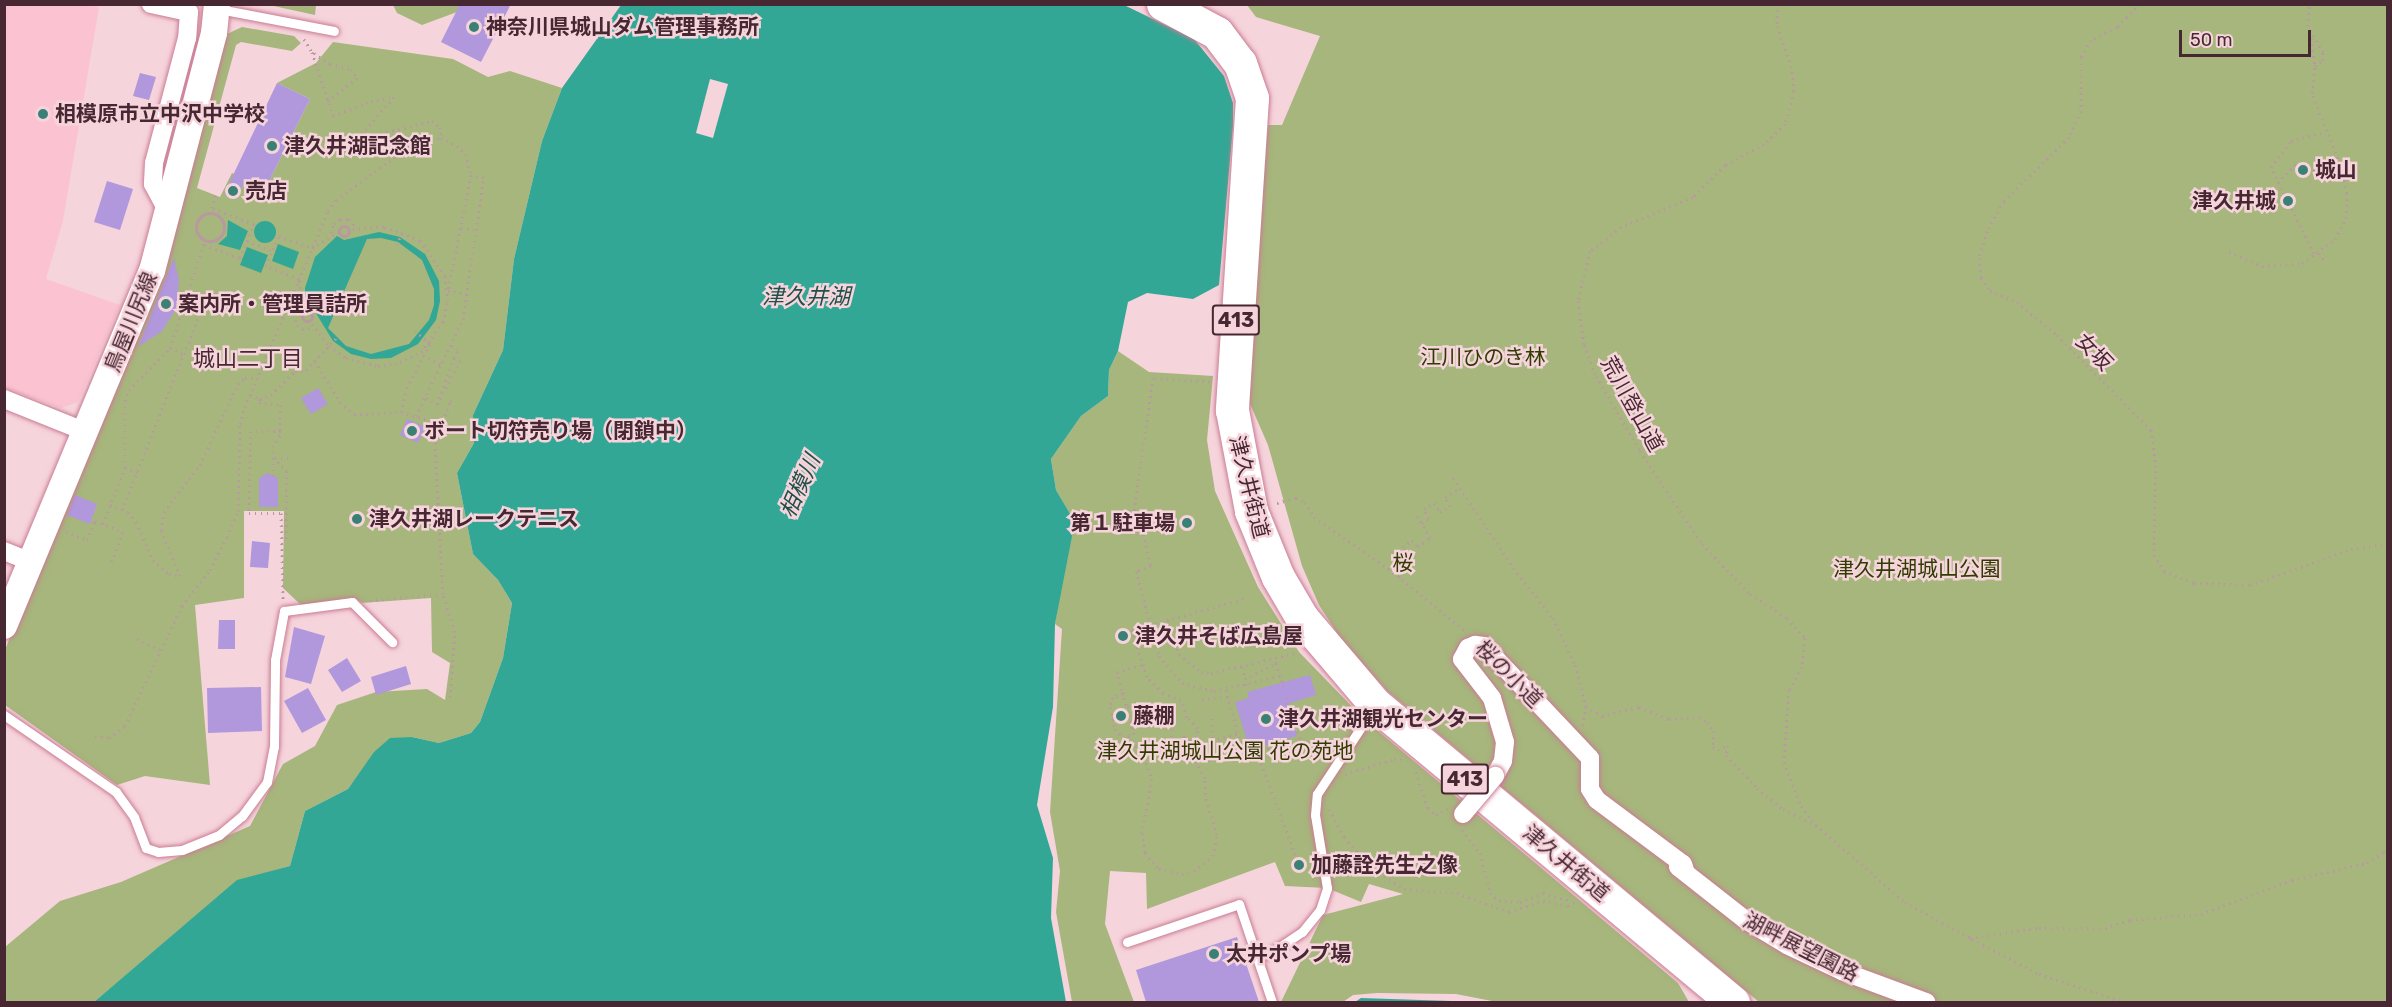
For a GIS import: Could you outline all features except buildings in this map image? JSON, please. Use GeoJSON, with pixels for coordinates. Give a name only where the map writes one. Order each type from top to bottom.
{"type":"FeatureCollection","features":[{"type":"Feature","properties":{"kind":"highway","name":"津久井街道"},"geometry":{"type":"LineString","coordinates":[[1163,4],[1203,23],[1230,46],[1248,81],[1253,128],[1232,378],[1232,410],[1240,466],[1251,511],[1278,577],[1302,618],[1375,704],[1733,1002]]}},
{"type":"Feature","properties":{"kind":"main road","name":"鳥屋川尻線"},"geometry":{"type":"LineString","coordinates":[[4,626],[145,290],[168,212],[217,6]]}},
{"type":"Feature","properties":{"kind":"street"},"geometry":{"type":"LineString","coordinates":[[151,4],[189,12],[187,38],[153,163],[153,184],[168,212]]}},
{"type":"Feature","properties":{"kind":"street"},"geometry":{"type":"LineString","coordinates":[[4,399],[86,432]]}},
{"type":"Feature","properties":{"kind":"street"},"geometry":{"type":"LineString","coordinates":[[4,551],[31,562]]}},
{"type":"Feature","properties":{"kind":"street"},"geometry":{"type":"LineString","coordinates":[[1459,818],[1495,776],[1503,761],[1501,722],[1486,688],[1462,659],[1468,648],[1484,646]]}},
{"type":"Feature","properties":{"kind":"street","name":"桜の小道"},"geometry":{"type":"LineString","coordinates":[[1484,646],[1590,758],[1590,789],[1606,807]]}},
{"type":"Feature","properties":{"kind":"street","name":"湖畔展望園路"},"geometry":{"type":"LineString","coordinates":[[1606,807],[1683,864],[1686,873],[1744,919],[1788,945],[1842,971],[1926,1002]]}},
{"type":"Feature","properties":{"kind":"lane"},"geometry":{"type":"LineString","coordinates":[[217,6],[334,31]]}},
{"type":"Feature","properties":{"kind":"lane"},"geometry":{"type":"LineString","coordinates":[[4,715],[116,792],[134,817],[146,848],[158,852],[201,844],[242,816],[267,782],[274,756],[274,660],[284,611],[352,602],[392,642]]}},
{"type":"Feature","properties":{"kind":"lane"},"geometry":{"type":"LineString","coordinates":[[1256,957],[1272,952],[1302,932],[1320,910],[1327,888],[1314,805],[1336,765],[1375,704]]}},
{"type":"Feature","properties":{"kind":"lane"},"geometry":{"type":"LineString","coordinates":[[1127,942],[1239,904],[1272,1002]]}},
{"type":"Feature","properties":{"kind":"path","name":"荒川登山道"},"geometry":{"type":"LineString","coordinates":[[1778,4],[1777,26],[1791,66],[1794,92],[1785,124],[1764,144],[1725,165],[1694,197],[1621,227],[1590,250],[1578,301],[1584,345],[1596,376],[1695,535],[1750,594],[1787,618],[1806,638],[1802,666],[1789,690],[1784,762],[1801,806],[1816,825]]}},
{"type":"Feature","properties":{"kind":"path","name":"女坂"},"geometry":{"type":"LineString","coordinates":[[2140,4],[2117,27],[2091,40],[2081,57],[2081,111],[2069,137],[2004,201],[1987,231],[1979,258],[1981,278],[1990,291],[2017,302],[2057,335],[2151,430],[2156,465],[2154,555],[2163,571],[2194,583],[2250,585],[2351,549],[2387,543]]}},
{"type":"Feature","properties":{"kind":"path"},"geometry":{"type":"LineString","coordinates":[[2229,252],[2262,266],[2302,263],[2314,253],[2319,253],[2335,239],[2346,218],[2347,193],[2340,164],[2334,143],[2325,132],[2321,110],[2312,93],[2316,66],[2309,4]]}},
{"type":"Feature","properties":{"kind":"path"},"geometry":{"type":"LineString","coordinates":[[2311,37],[2324,52],[2323,60],[2316,66]]}},
{"type":"Feature","properties":{"kind":"path"},"geometry":{"type":"LineString","coordinates":[[312,52],[330,64],[351,69],[357,78],[326,102]]}},
{"type":"Feature","properties":{"kind":"path"},"geometry":{"type":"LineString","coordinates":[[316,63],[326,102],[333,116],[393,96],[352,145],[369,136],[432,121],[440,127],[441,138]]}},
{"type":"Feature","properties":{"kind":"path"},"geometry":{"type":"LineString","coordinates":[[2314,253],[2271,167],[2281,152],[2306,134],[2325,132]]}},
{"type":"Feature","properties":{"kind":"path"},"geometry":{"type":"LineString","coordinates":[[400,412],[423,355],[443,322],[471,175],[465,154],[441,138]]}},
{"type":"Feature","properties":{"kind":"path"},"geometry":{"type":"LineString","coordinates":[[95,736],[109,738],[126,726],[182,606],[210,570],[238,511],[240,424],[257,377],[312,248],[336,200],[404,149],[441,138]]}},
{"type":"Feature","properties":{"kind":"path"},"geometry":{"type":"LineString","coordinates":[[2278,183],[2295,165],[2318,170],[2340,164]]}},
{"type":"Feature","properties":{"kind":"path"},"geometry":{"type":"LineString","coordinates":[[416,416],[452,346],[463,319],[484,177],[471,175]]}},
{"type":"Feature","properties":{"kind":"path"},"geometry":{"type":"LineString","coordinates":[[212,210],[215,195]]}},
{"type":"Feature","properties":{"kind":"path"},"geometry":{"type":"LineString","coordinates":[[205,242],[219,238],[224,230],[223,220],[212,210]]}},
{"type":"Feature","properties":{"kind":"path"},"geometry":{"type":"LineString","coordinates":[[212,210],[254,224],[240,258],[205,242],[196,231],[196,221],[202,214],[212,210]]}},
{"type":"Feature","properties":{"kind":"path"},"geometry":{"type":"LineString","coordinates":[[331,233],[334,224],[340,219],[349,219],[355,229],[375,226],[403,231],[420,240],[434,256],[448,291]]}},
{"type":"Feature","properties":{"kind":"path"},"geometry":{"type":"LineString","coordinates":[[461,228],[476,230]]}},
{"type":"Feature","properties":{"kind":"path"},"geometry":{"type":"LineString","coordinates":[[312,248],[331,233],[339,231]]}},
{"type":"Feature","properties":{"kind":"path"},"geometry":{"type":"LineString","coordinates":[[398,243],[403,231]]}},
{"type":"Feature","properties":{"kind":"path"},"geometry":{"type":"LineString","coordinates":[[299,279],[266,266],[272,251],[279,236],[312,248]]}},
{"type":"Feature","properties":{"kind":"path"},"geometry":{"type":"LineString","coordinates":[[247,241],[272,251]]}},
{"type":"Feature","properties":{"kind":"path"},"geometry":{"type":"LineString","coordinates":[[103,524],[124,468],[125,401],[129,390],[170,348],[205,242]]}},
{"type":"Feature","properties":{"kind":"path"},"geometry":{"type":"LineString","coordinates":[[2319,253],[2324,261]]}},
{"type":"Feature","properties":{"kind":"path"},"geometry":{"type":"LineString","coordinates":[[299,279],[300,307],[304,312]]}},
{"type":"Feature","properties":{"kind":"path"},"geometry":{"type":"LineString","coordinates":[[448,291],[466,294]]}},
{"type":"Feature","properties":{"kind":"path"},"geometry":{"type":"LineString","coordinates":[[122,510],[206,298],[189,292]]}},
{"type":"Feature","properties":{"kind":"path"},"geometry":{"type":"LineString","coordinates":[[300,307],[294,314],[297,325],[306,330],[313,326],[329,346],[357,363],[378,366],[410,358],[430,344]]}},
{"type":"Feature","properties":{"kind":"path"},"geometry":{"type":"LineString","coordinates":[[415,331],[430,344]]}},
{"type":"Feature","properties":{"kind":"path"},"geometry":{"type":"LineString","coordinates":[[250,395],[260,399],[271,395],[295,371],[306,370],[337,337]]}},
{"type":"Feature","properties":{"kind":"path"},"geometry":{"type":"LineString","coordinates":[[437,404],[458,350],[452,346]]}},
{"type":"Feature","properties":{"kind":"path"},"geometry":{"type":"LineString","coordinates":[[170,348],[184,354]]}},
{"type":"Feature","properties":{"kind":"path"},"geometry":{"type":"LineString","coordinates":[[423,355],[442,365]]}},
{"type":"Feature","properties":{"kind":"path"},"geometry":{"type":"LineString","coordinates":[[437,404],[460,361],[454,358]]}},
{"type":"Feature","properties":{"kind":"path"},"geometry":{"type":"LineString","coordinates":[[315,361],[340,402],[354,414],[400,412],[440,424]]}},
{"type":"Feature","properties":{"kind":"path"},"geometry":{"type":"LineString","coordinates":[[110,505],[122,510],[136,522],[153,560],[169,574],[180,576],[161,530],[164,512],[200,465],[238,384],[246,378],[257,377]]}},
{"type":"Feature","properties":{"kind":"path"},"geometry":{"type":"LineString","coordinates":[[1217,381],[1153,378],[1131,532],[1143,534],[1151,567],[1136,571],[1159,656],[1173,676],[1192,688],[1226,690],[1280,676]]}},
{"type":"Feature","properties":{"kind":"path"},"geometry":{"type":"LineString","coordinates":[[425,398],[437,404]]}},
{"type":"Feature","properties":{"kind":"path"},"geometry":{"type":"LineString","coordinates":[[260,399],[259,403],[281,405],[280,431],[273,445],[273,476]]}},
{"type":"Feature","properties":{"kind":"path"},"geometry":{"type":"LineString","coordinates":[[450,697],[454,632],[443,594],[435,444],[440,424],[450,401],[455,399]]}},
{"type":"Feature","properties":{"kind":"path"},"geometry":{"type":"LineString","coordinates":[[280,431],[251,431],[249,513],[281,513],[281,588]]}},
{"type":"Feature","properties":{"kind":"path"},"geometry":{"type":"LineString","coordinates":[[273,458],[290,459]]}},
{"type":"Feature","properties":{"kind":"path"},"geometry":{"type":"LineString","coordinates":[[273,458],[287,471],[286,540]]}},
{"type":"Feature","properties":{"kind":"path"},"geometry":{"type":"LineString","coordinates":[[124,468],[137,472]]}},
{"type":"Feature","properties":{"kind":"path"},"geometry":{"type":"LineString","coordinates":[[1453,478],[1517,573],[1553,618],[1575,665],[1586,706],[1602,716],[1639,707],[1669,719],[1699,717],[1707,722],[1714,731],[1713,747],[1718,750],[1728,746],[1726,755],[1757,788],[1783,809],[1816,825],[1905,902],[2039,974],[2126,1002]]}},
{"type":"Feature","properties":{"kind":"path"},"geometry":{"type":"LineString","coordinates":[[1422,523],[1430,518],[1424,509],[1434,503],[1440,512],[1450,506],[1445,497],[1460,488]]}},
{"type":"Feature","properties":{"kind":"path","name":"桜の小道"},"geometry":{"type":"LineString","coordinates":[[1277,502],[1301,499],[1314,517],[1398,577],[1484,646]]}},
{"type":"Feature","properties":{"kind":"path"},"geometry":{"type":"LineString","coordinates":[[1398,577],[1410,561],[1403,547],[1412,540],[1418,547],[1430,538],[1415,512]]}},
{"type":"Feature","properties":{"kind":"path"},"geometry":{"type":"LineString","coordinates":[[58,529],[87,540],[95,521],[123,532],[111,563]]}},
{"type":"Feature","properties":{"kind":"path"},"geometry":{"type":"LineString","coordinates":[[352,602],[443,594]]}},
{"type":"Feature","properties":{"kind":"path"},"geometry":{"type":"LineString","coordinates":[[1128,736],[1144,757],[1152,779],[1142,833],[1145,853],[1159,869],[1182,874],[1204,865],[1216,844],[1216,825],[1206,800],[1205,778],[1195,764],[1194,740],[1198,728],[1187,717],[1181,700],[1155,686],[1142,665],[1132,630],[1243,598],[1242,595]]}},
{"type":"Feature","properties":{"kind":"path"},"geometry":{"type":"LineString","coordinates":[[1168,620],[1179,654],[1192,668],[1211,673],[1276,661]]}},
{"type":"Feature","properties":{"kind":"path"},"geometry":{"type":"LineString","coordinates":[[137,639],[160,650]]}},
{"type":"Feature","properties":{"kind":"path"},"geometry":{"type":"LineString","coordinates":[[1245,679],[1276,661],[1304,651]]}},
{"type":"Feature","properties":{"kind":"path"},"geometry":{"type":"LineString","coordinates":[[1276,661],[1284,687]]}},
{"type":"Feature","properties":{"kind":"path"},"geometry":{"type":"LineString","coordinates":[[1123,694],[1113,698],[1111,719],[1115,729],[1123,737],[1134,734],[1117,672],[1142,665]]}},
{"type":"Feature","properties":{"kind":"path"},"geometry":{"type":"LineString","coordinates":[[1242,666],[1247,685]]}},
{"type":"Feature","properties":{"kind":"path"},"geometry":{"type":"LineString","coordinates":[[1226,690],[1244,755],[1300,740]]}},
{"type":"Feature","properties":{"kind":"path"},"geometry":{"type":"LineString","coordinates":[[1202,699],[1207,701],[1227,697]]}},
{"type":"Feature","properties":{"kind":"path"},"geometry":{"type":"LineString","coordinates":[[1287,697],[1300,740],[1336,765]]}},
{"type":"Feature","properties":{"kind":"path"},"geometry":{"type":"LineString","coordinates":[[1127,706],[1136,704],[1156,718],[1168,717],[1172,723],[1172,742],[1183,753]]}},
{"type":"Feature","properties":{"kind":"path"},"geometry":{"type":"LineString","coordinates":[[1212,718],[1212,741],[1223,759]]}},
{"type":"Feature","properties":{"kind":"path"},"geometry":{"type":"LineString","coordinates":[[1212,741],[1238,733]]}},
{"type":"Feature","properties":{"kind":"path"},"geometry":{"type":"LineString","coordinates":[[1172,742],[1184,736],[1194,740],[1199,738],[1210,762],[1218,753]]}},
{"type":"Feature","properties":{"kind":"path"},"geometry":{"type":"LineString","coordinates":[[1257,752],[1296,857]]}},
{"type":"Feature","properties":{"kind":"path"},"geometry":{"type":"LineString","coordinates":[[1341,775],[1395,759],[1402,760],[1418,774],[1428,808],[1436,815],[1441,809],[1449,809],[1459,818],[1480,854],[1484,881],[1499,900],[1520,902],[1536,894],[1551,894],[1579,907]]}},
{"type":"Feature","properties":{"kind":"path"},"geometry":{"type":"LineString","coordinates":[[1327,803],[1354,850],[1391,884],[1404,889],[1457,893],[1509,912],[1543,901],[1572,905]]}},
{"type":"Feature","properties":{"kind":"path"},"geometry":{"type":"LineString","coordinates":[[1970,938],[2039,928],[2105,928],[2130,920],[2201,914],[2292,880],[2367,863],[2384,852],[2388,845]]}},
{"type":"Feature","properties":{"kind":"shaded area","name":"相模原市立中沢中学校"},"geometry":{"type":"Polygon","coordinates":[[[5,5],[99,7],[63,221],[46,279],[120,305],[78,402],[61,408],[5,388],[5,5]]]}},
{"type":"Feature","properties":{"kind":"green space"},"geometry":{"type":"Polygon","coordinates":[[[269,5],[316,5],[315,15],[269,5]]]}},
{"type":"Feature","properties":{"kind":"green space"},"geometry":{"type":"Polygon","coordinates":[[[393,5],[460,5],[457,12],[422,25],[397,13],[393,5]]]}},
{"type":"Feature","properties":{"kind":"green space","name":"津久井湖城山公園"},"geometry":{"type":"Polygon","coordinates":[[[1247,5],[2387,5],[2387,1002],[1759,1002],[1387,691],[1339,636],[1319,605],[1302,566],[1268,445],[1247,397],[1268,125],[1282,125],[1320,36],[1256,17],[1247,5]]]}},
{"type":"Feature","properties":{"kind":"green space"},"geometry":{"type":"Polygon","coordinates":[[[242,27],[294,36],[301,43],[292,51],[241,42],[236,45],[197,188],[220,197],[232,173],[265,189],[310,99],[277,83],[316,63],[333,42],[453,59],[488,77],[510,71],[562,88],[542,141],[514,259],[503,350],[473,415],[474,443],[457,473],[473,554],[498,580],[512,603],[503,658],[480,722],[471,733],[439,743],[412,737],[375,752],[348,789],[305,811],[290,866],[237,881],[94,1002],[5,1002],[5,947],[60,901],[121,882],[250,826],[283,764],[315,746],[337,705],[376,692],[427,689],[445,700],[450,663],[432,652],[431,598],[362,603],[355,598],[301,605],[283,588],[284,511],[244,511],[244,598],[195,605],[210,785],[145,776],[117,785],[5,705],[5,650],[36,571],[225,35],[242,27]]]}},
{"type":"Feature","properties":{"kind":"green space","name":"津久井湖城山公園 花の苑地"},"geometry":{"type":"Polygon","coordinates":[[[1118,351],[1149,372],[1213,376],[1207,440],[1215,491],[1258,587],[1299,652],[1365,720],[1678,983],[1689,1002],[1497,1002],[1456,994],[1377,993],[1353,995],[1343,1002],[1281,1002],[1323,915],[1403,894],[1369,884],[1361,902],[1327,888],[1285,886],[1275,862],[1147,909],[1146,873],[1110,871],[1105,924],[1134,1002],[1072,1002],[1056,912],[1060,871],[1050,812],[1062,629],[1055,624],[1072,517],[1056,490],[1051,459],[1081,416],[1108,396],[1109,370],[1118,351]]]}},
{"type":"Feature","properties":{"kind":"water","name":"津久井湖"},"geometry":{"type":"Polygon","coordinates":[[[621,5],[1124,5],[1194,39],[1224,76],[1233,103],[1233,126],[1219,285],[1193,299],[1147,293],[1128,302],[1118,351],[1109,370],[1108,396],[1081,416],[1051,459],[1056,490],[1072,517],[1073,531],[1055,624],[1053,707],[1037,805],[1053,858],[1051,918],[1066,1002],[94,1002],[237,880],[290,866],[305,811],[348,789],[374,752],[390,738],[412,737],[439,743],[471,733],[480,722],[503,658],[512,603],[498,580],[473,554],[457,473],[474,443],[473,415],[503,350],[514,259],[542,141],[562,88],[621,5]]]}},
{"type":"Feature","properties":{"kind":"water"},"geometry":{"type":"Polygon","coordinates":[[[228,220],[248,231],[240,250],[218,244],[227,236],[228,220]]]}},
{"type":"Feature","properties":{"kind":"water"},"geometry":{"type":"Polygon","coordinates":[[[261,221],[269,221],[276,228],[276,236],[269,243],[261,243],[254,236],[254,228],[261,221]]]}},
{"type":"Feature","properties":{"kind":"water"},"geometry":{"type":"Polygon","coordinates":[[[379,232],[400,237],[425,254],[439,281],[440,301],[436,320],[418,344],[391,358],[371,359],[351,354],[333,341],[314,310],[306,307],[305,288],[315,257],[337,236],[344,240],[379,232]],[[381,238],[367,239],[328,328],[346,346],[371,354],[409,344],[429,320],[434,305],[434,289],[422,260],[398,242],[381,238]]]}},
{"type":"Feature","properties":{"kind":"water"},"geometry":{"type":"Polygon","coordinates":[[[278,244],[299,252],[293,269],[272,261],[278,244]]]}},
{"type":"Feature","properties":{"kind":"water"},"geometry":{"type":"Polygon","coordinates":[[[247,247],[268,255],[261,273],[240,265],[247,247]]]}},
{"type":"Feature","properties":{"kind":"water"},"geometry":{"type":"Polygon","coordinates":[[[1361,998],[1451,1001],[1458,1002],[1355,1002],[1361,998]]]}},
{"type":"Feature","properties":{"kind":"pier"},"geometry":{"type":"Polygon","coordinates":[[[710,79],[728,84],[713,138],[696,133],[710,79]]]}},
{"type":"Feature","properties":{"kind":"place","name":"神奈川県城山ダム管理事務所"},"geometry":{"type":"Point","coordinates":[474,27]}},
{"type":"Feature","properties":{"kind":"place","name":"相模原市立中沢中学校"},"geometry":{"type":"Point","coordinates":[43,114]}},
{"type":"Feature","properties":{"kind":"place","name":"津久井湖記念館"},"geometry":{"type":"Point","coordinates":[272,146]}},
{"type":"Feature","properties":{"kind":"place","name":"城山"},"geometry":{"type":"Point","coordinates":[2303,170]}},
{"type":"Feature","properties":{"kind":"place","name":"売店"},"geometry":{"type":"Point","coordinates":[233,191]}},
{"type":"Feature","properties":{"kind":"place","name":"津久井城"},"geometry":{"type":"Point","coordinates":[2288,201]}},
{"type":"Feature","properties":{"kind":"place","name":"案内所・管理員詰所"},"geometry":{"type":"Point","coordinates":[166,304]}},
{"type":"Feature","properties":{"kind":"place","name":"ボート切符売り場（閉鎖中）"},"geometry":{"type":"Point","coordinates":[412,431]}},
{"type":"Feature","properties":{"kind":"place","name":"津久井湖レークテニス"},"geometry":{"type":"Point","coordinates":[357,519]}},
{"type":"Feature","properties":{"kind":"place","name":"第１駐車場"},"geometry":{"type":"Point","coordinates":[1187,523]}},
{"type":"Feature","properties":{"kind":"place","name":"津久井そば広島屋"},"geometry":{"type":"Point","coordinates":[1123,636]}},
{"type":"Feature","properties":{"kind":"place","name":"藤棚"},"geometry":{"type":"Point","coordinates":[1121,716]}},
{"type":"Feature","properties":{"kind":"place","name":"津久井湖観光センター"},"geometry":{"type":"Point","coordinates":[1266,719]}},
{"type":"Feature","properties":{"kind":"place","name":"加藤詮先生之像"},"geometry":{"type":"Point","coordinates":[1299,865]}},
{"type":"Feature","properties":{"kind":"place","name":"太井ポンプ場"},"geometry":{"type":"Point","coordinates":[1214,954]}},
{"type":"Feature","properties":{"kind":"district","name":"城山二丁目"},"geometry":{"type":"Point","coordinates":[248,359]}},
{"type":"Feature","properties":{"kind":"park label","name":"江川ひのき林"},"geometry":{"type":"Point","coordinates":[1483,357]}},
{"type":"Feature","properties":{"kind":"park label","name":"桜"},"geometry":{"type":"Point","coordinates":[1403,563]}},
{"type":"Feature","properties":{"kind":"water label","name":"相模川"},"geometry":{"type":"Point","coordinates":[800,486]}}]}
